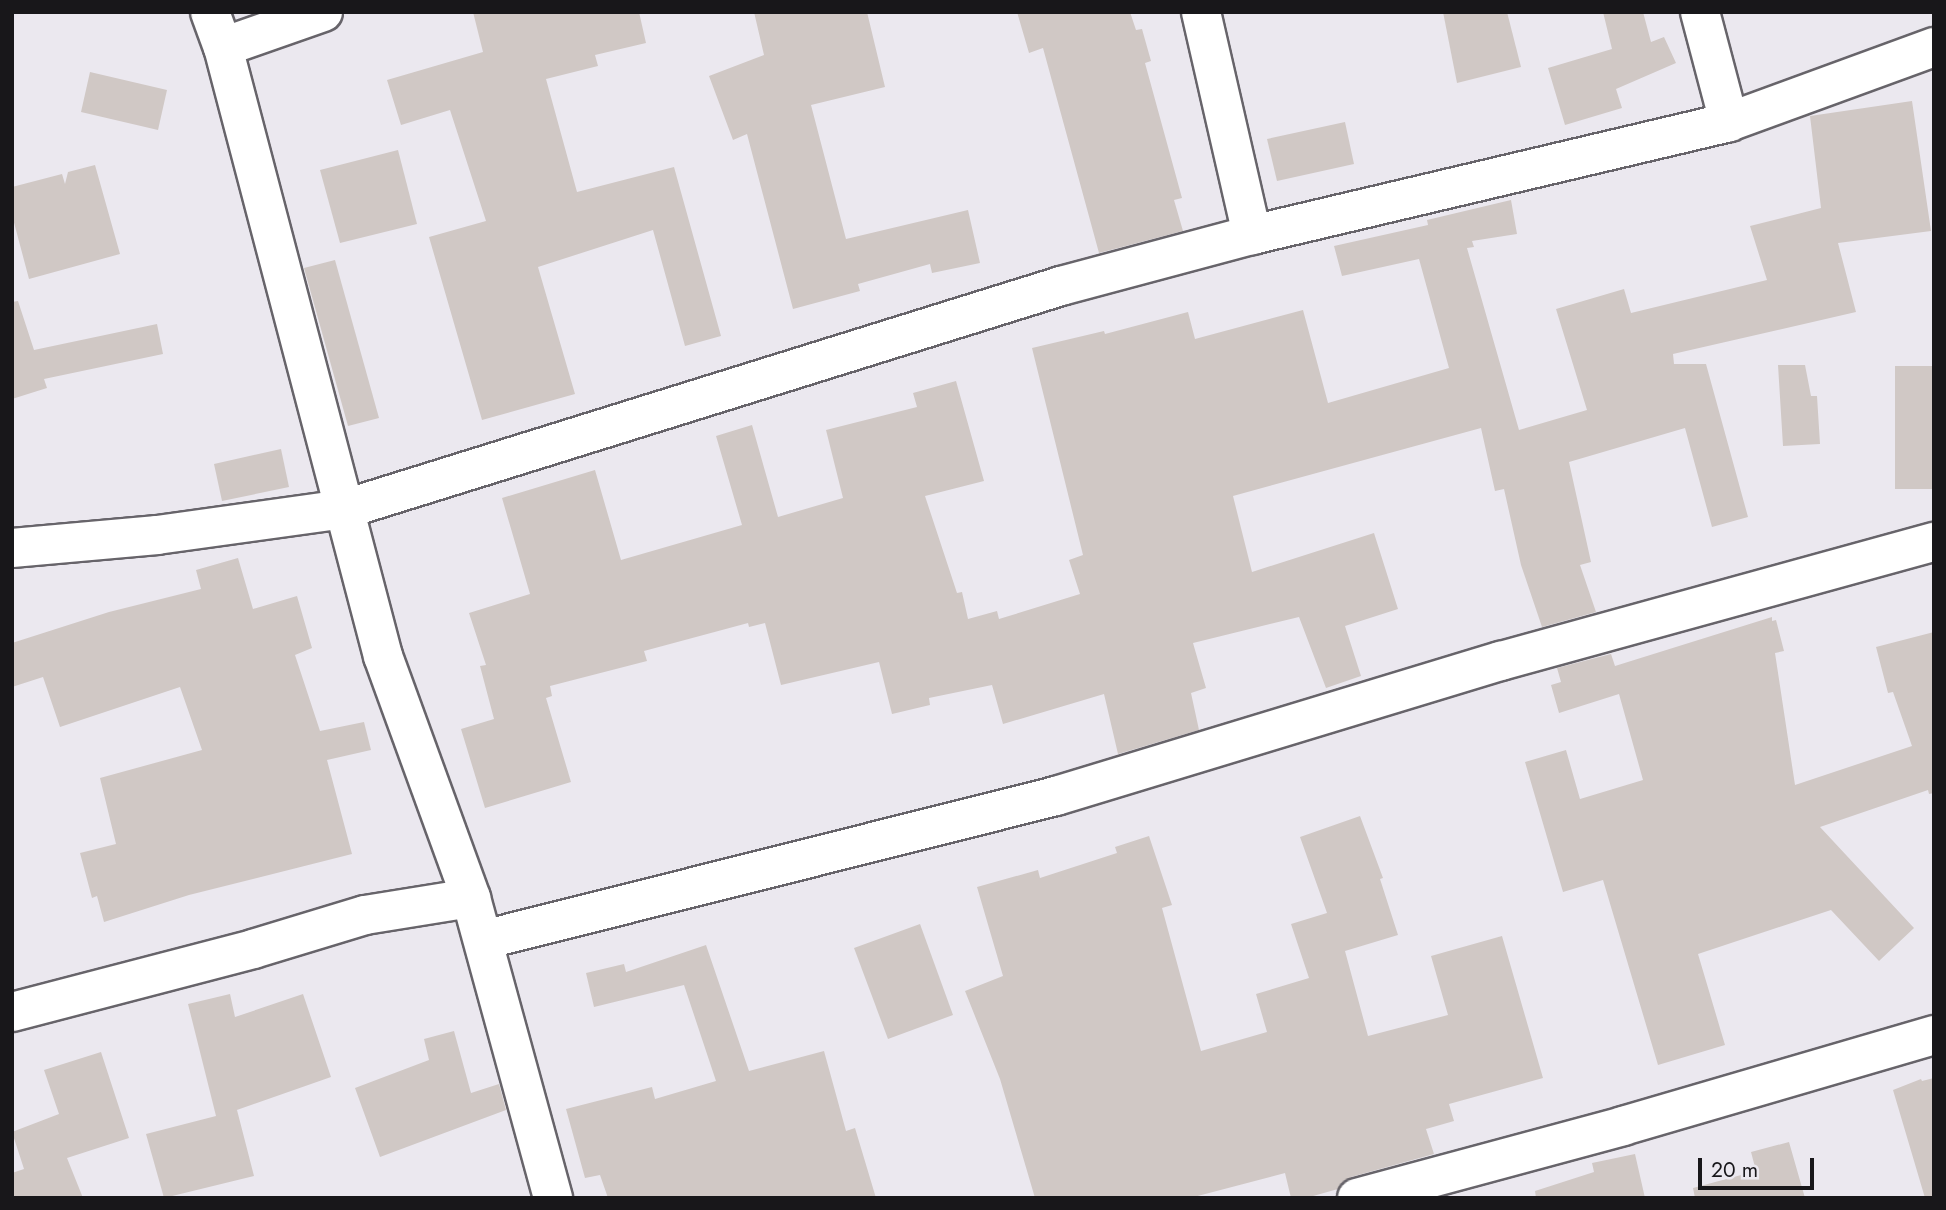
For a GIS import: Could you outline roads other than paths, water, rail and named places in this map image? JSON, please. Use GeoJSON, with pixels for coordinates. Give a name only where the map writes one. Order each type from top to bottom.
{"type":"FeatureCollection","features":[{"type":"Feature","properties":{"kind":"street"},"geometry":{"type":"LineString","coordinates":[[323,12],[217,30],[383,656],[471,898],[553,1198]]}},
{"type":"Feature","properties":{"kind":"street"},"geometry":{"type":"LineString","coordinates":[[1201,12],[1252,234]]}},
{"type":"Feature","properties":{"kind":"street"},"geometry":{"type":"LineString","coordinates":[[1700,12],[1729,122]]}},
{"type":"Feature","properties":{"kind":"street"},"geometry":{"type":"LineString","coordinates":[[12,548],[157,535],[345,509],[1035,294],[1252,234],[1729,122],[1934,47]]}},
{"type":"Feature","properties":{"kind":"street"},"geometry":{"type":"LineString","coordinates":[[483,940],[1056,796],[1501,661],[1934,542]]}},
{"type":"Feature","properties":{"kind":"street"},"geometry":{"type":"LineString","coordinates":[[12,1012],[253,949],[365,915],[471,898]]}},
{"type":"Feature","properties":{"kind":"street"},"geometry":{"type":"LineString","coordinates":[[1357,1198],[1623,1126],[1934,1035]]}}]}
